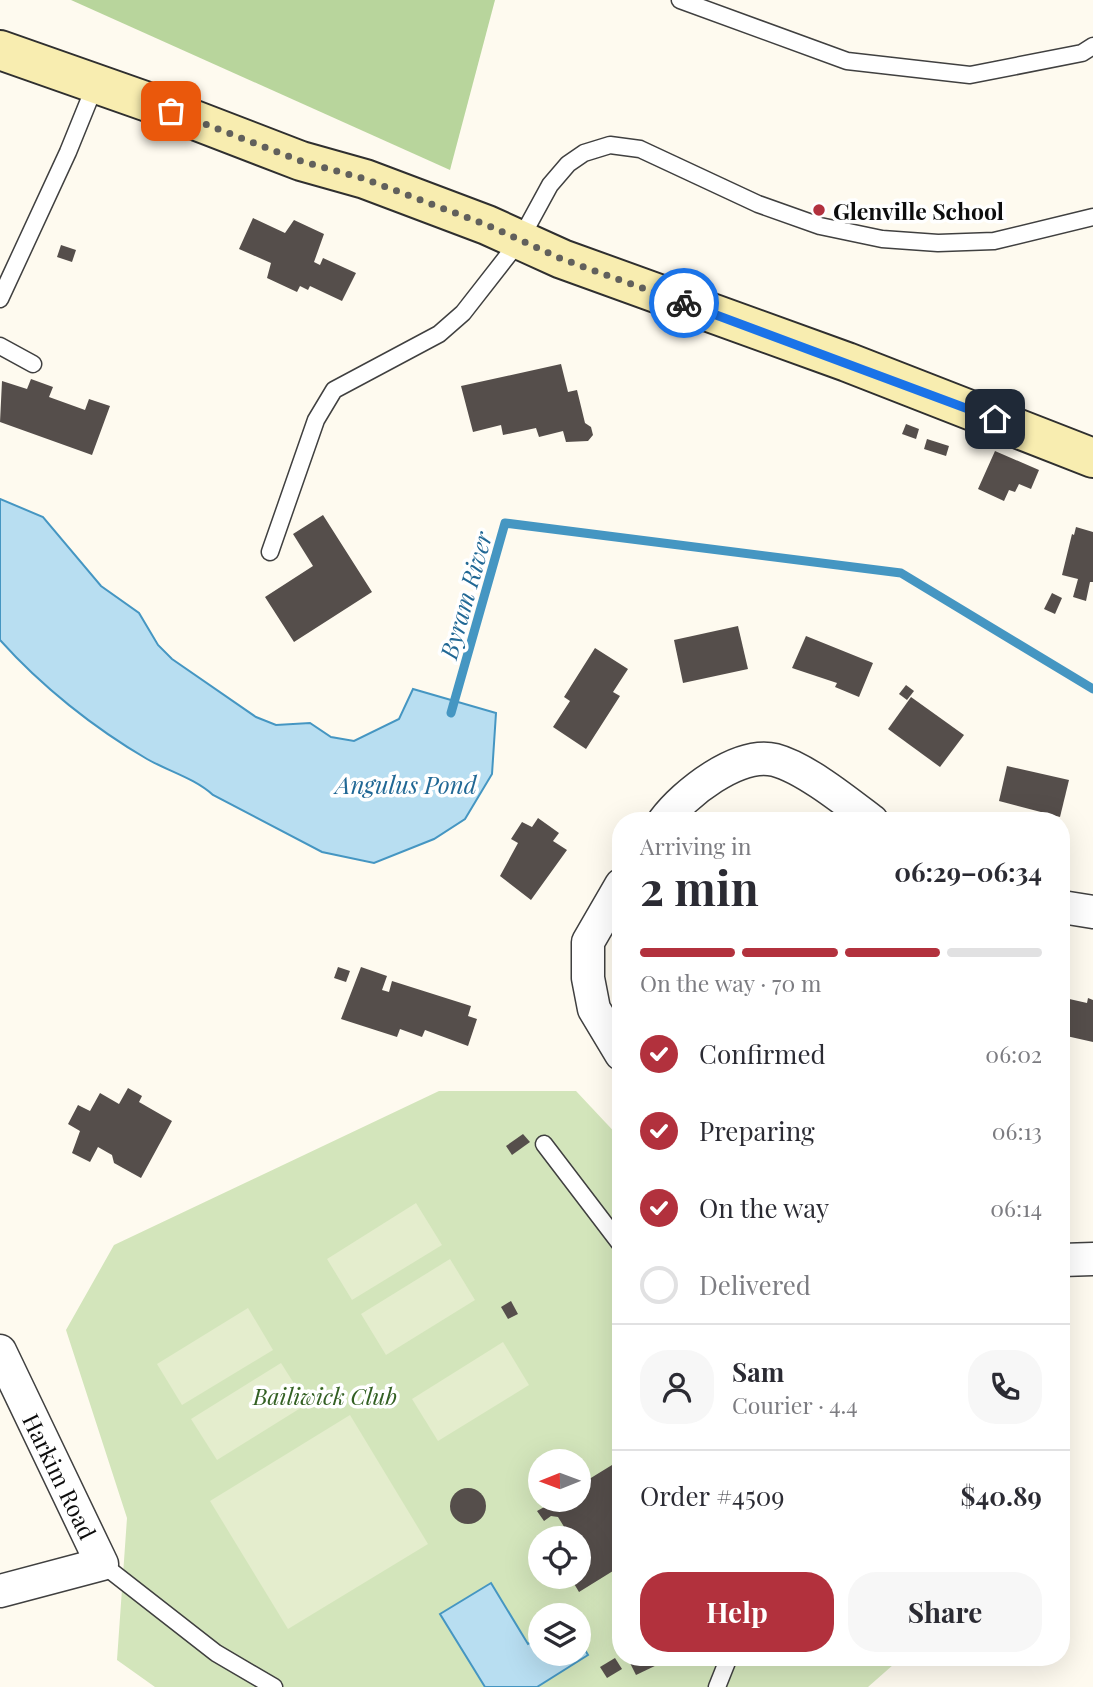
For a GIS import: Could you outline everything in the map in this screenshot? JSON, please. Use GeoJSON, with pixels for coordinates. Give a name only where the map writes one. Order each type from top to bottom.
{"type":"FeatureCollection","features":[{"type":"Feature","properties":{"kind":"street"},"geometry":{"type":"LineString","coordinates":[[0,50],[96,83],[301,161],[365,179],[475,220],[562,259],[847,362],[1093,457]]}},
{"type":"Feature","properties":{"kind":"street"},"geometry":{"type":"LineString","coordinates":[[670,812],[731,766],[774,760],[803,775],[858,812]]}},
{"type":"Feature","properties":{"kind":"street"},"geometry":{"type":"LineString","coordinates":[[612,901],[588,942],[588,978],[594,1009],[612,1039]]}},
{"type":"Feature","properties":{"kind":"street"},"geometry":{"type":"LineString","coordinates":[[1070,908],[1093,912]]}},
{"type":"Feature","properties":{"kind":"street"},"geometry":{"type":"LineString","coordinates":[[1070,1260],[1093,1259]]}},
{"type":"Feature","properties":{"kind":"street","name":"Harkim Road"},"geometry":{"type":"LineString","coordinates":[[0,1351],[102,1564]]}},
{"type":"Feature","properties":{"kind":"street"},"geometry":{"type":"LineString","coordinates":[[0,1591],[102,1564]]}},
{"type":"Feature","properties":{"kind":"lane"},"geometry":{"type":"LineString","coordinates":[[680,0],[847,61],[970,75],[1082,53],[1093,46]]}},
{"type":"Feature","properties":{"kind":"lane"},"geometry":{"type":"LineString","coordinates":[[0,299],[68,152],[96,83]]}},
{"type":"Feature","properties":{"kind":"lane"},"geometry":{"type":"LineString","coordinates":[[270,552],[316,420],[334,390],[439,334],[463,313],[520,240],[550,185],[568,164],[584,153],[610,145],[640,149],[758,204],[820,226],[882,239],[937,243],[994,241],[1093,217]]}},
{"type":"Feature","properties":{"kind":"lane"},"geometry":{"type":"LineString","coordinates":[[0,346],[33,364]]}},
{"type":"Feature","properties":{"kind":"lane"},"geometry":{"type":"LineString","coordinates":[[544,1144],[612,1233]]}},
{"type":"Feature","properties":{"kind":"lane"},"geometry":{"type":"LineString","coordinates":[[102,1564],[216,1653],[274,1687]]}},
{"type":"Feature","properties":{"kind":"lane"},"geometry":{"type":"LineString","coordinates":[[717,1687],[725,1666]]}},
{"type":"Feature","properties":{"kind":"green space"},"geometry":{"type":"Polygon","coordinates":[[[71,0],[495,0],[450,170],[71,0]]]}},
{"type":"Feature","properties":{"kind":"green space","name":"Bailiwick Club"},"geometry":{"type":"Polygon","coordinates":[[[439,1091],[576,1091],[612,1129],[612,1666],[892,1666],[868,1687],[155,1687],[117,1660],[127,1518],[66,1330],[114,1245],[439,1091]]]}},
{"type":"Feature","properties":{"kind":"green space"},"geometry":{"type":"Polygon","coordinates":[[[416,1203],[442,1245],[352,1300],[327,1259],[416,1203]]]}},
{"type":"Feature","properties":{"kind":"green space"},"geometry":{"type":"Polygon","coordinates":[[[450,1259],[475,1300],[386,1355],[361,1314],[450,1259]]]}},
{"type":"Feature","properties":{"kind":"green space"},"geometry":{"type":"Polygon","coordinates":[[[248,1308],[273,1350],[182,1405],[157,1364],[248,1308]]]}},
{"type":"Feature","properties":{"kind":"green space"},"geometry":{"type":"Polygon","coordinates":[[[503,1342],[529,1385],[438,1441],[412,1399],[503,1342]]]}},
{"type":"Feature","properties":{"kind":"green space"},"geometry":{"type":"Polygon","coordinates":[[[281,1363],[307,1404],[217,1460],[191,1419],[281,1363]]]}},
{"type":"Feature","properties":{"kind":"green space"},"geometry":{"type":"Polygon","coordinates":[[[350,1415],[428,1544],[288,1629],[210,1501],[350,1415]]]}},
{"type":"Feature","properties":{"kind":"water","name":"Angulus Pond"},"geometry":{"type":"Polygon","coordinates":[[[0,499],[43,517],[101,586],[139,613],[158,645],[172,659],[256,717],[276,725],[310,723],[331,737],[354,741],[399,719],[413,689],[496,713],[492,774],[465,819],[434,839],[374,863],[322,852],[147,759],[107,734],[51,690],[0,640],[0,499]]]}},
{"type":"Feature","properties":{"kind":"water"},"geometry":{"type":"Polygon","coordinates":[[[491,1583],[528,1644],[528,1666],[570,1666],[537,1687],[485,1687],[440,1614],[491,1583]]]}},
{"type":"Feature","properties":{"kind":"building"},"geometry":{"type":"Polygon","coordinates":[[[253,218],[285,233],[294,220],[324,234],[314,262],[320,265],[323,258],[356,273],[342,301],[310,286],[308,290],[300,286],[297,292],[267,278],[271,263],[239,249],[253,218]]]}},
{"type":"Feature","properties":{"kind":"building"},"geometry":{"type":"Polygon","coordinates":[[[61,245],[76,250],[72,262],[57,257],[61,245]]]}},
{"type":"Feature","properties":{"kind":"building"},"geometry":{"type":"Polygon","coordinates":[[[561,364],[568,392],[577,390],[585,423],[591,427],[593,435],[588,441],[566,442],[563,431],[539,437],[536,428],[503,435],[501,425],[473,432],[461,386],[561,364]]]}},
{"type":"Feature","properties":{"kind":"building"},"geometry":{"type":"Polygon","coordinates":[[[31,379],[53,387],[49,397],[85,410],[89,399],[110,406],[92,455],[0,422],[2,381],[27,389],[31,379]]]}},
{"type":"Feature","properties":{"kind":"building"},"geometry":{"type":"Polygon","coordinates":[[[906,424],[919,429],[916,439],[902,434],[906,424]]]}},
{"type":"Feature","properties":{"kind":"building"},"geometry":{"type":"Polygon","coordinates":[[[927,439],[949,446],[946,456],[924,449],[927,439]]]}},
{"type":"Feature","properties":{"kind":"building"},"geometry":{"type":"Polygon","coordinates":[[[995,451],[1039,470],[1031,489],[1019,484],[1015,492],[1009,490],[1004,501],[978,489],[995,451]]]}},
{"type":"Feature","properties":{"kind":"building"},"geometry":{"type":"Polygon","coordinates":[[[323,515],[372,592],[294,642],[265,597],[313,566],[293,534],[323,515]]]}},
{"type":"Feature","properties":{"kind":"building"},"geometry":{"type":"Polygon","coordinates":[[[1076,527],[1093,532],[1093,582],[1090,582],[1086,601],[1073,597],[1078,579],[1062,575],[1076,527]]]}},
{"type":"Feature","properties":{"kind":"building"},"geometry":{"type":"Polygon","coordinates":[[[1052,593],[1062,598],[1055,614],[1044,609],[1052,593]]]}},
{"type":"Feature","properties":{"kind":"building"},"geometry":{"type":"Polygon","coordinates":[[[738,626],[748,669],[683,683],[674,640],[738,626]]]}},
{"type":"Feature","properties":{"kind":"building"},"geometry":{"type":"Polygon","coordinates":[[[806,636],[873,663],[859,697],[835,687],[837,683],[792,668],[806,636]]]}},
{"type":"Feature","properties":{"kind":"building"},"geometry":{"type":"Polygon","coordinates":[[[595,648],[628,669],[613,692],[620,696],[586,749],[553,727],[570,701],[564,697],[595,648]]]}},
{"type":"Feature","properties":{"kind":"building"},"geometry":{"type":"Polygon","coordinates":[[[906,685],[914,691],[907,700],[899,694],[906,685]]]}},
{"type":"Feature","properties":{"kind":"building"},"geometry":{"type":"Polygon","coordinates":[[[911,697],[964,735],[940,767],[888,729],[911,697]]]}},
{"type":"Feature","properties":{"kind":"building"},"geometry":{"type":"Polygon","coordinates":[[[1007,766],[1069,780],[1061,812],[1041,812],[999,801],[1007,766]]]}},
{"type":"Feature","properties":{"kind":"building"},"geometry":{"type":"Polygon","coordinates":[[[538,818],[559,833],[553,841],[567,850],[531,900],[500,876],[518,843],[511,839],[522,822],[532,827],[538,818]]]}},
{"type":"Feature","properties":{"kind":"building"},"geometry":{"type":"Polygon","coordinates":[[[338,967],[350,971],[346,982],[334,978],[338,967]]]}},
{"type":"Feature","properties":{"kind":"building"},"geometry":{"type":"Polygon","coordinates":[[[361,967],[387,976],[382,990],[389,992],[392,981],[471,1006],[468,1016],[477,1019],[468,1046],[425,1030],[422,1037],[400,1029],[397,1037],[341,1019],[361,967]]]}},
{"type":"Feature","properties":{"kind":"building"},"geometry":{"type":"Polygon","coordinates":[[[1088,998],[1093,1000],[1093,1042],[1070,1037],[1070,999],[1087,1003],[1088,998]]]}},
{"type":"Feature","properties":{"kind":"building"},"geometry":{"type":"Polygon","coordinates":[[[128,1088],[142,1096],[139,1102],[172,1121],[141,1178],[114,1163],[112,1155],[98,1147],[90,1162],[72,1153],[80,1131],[68,1124],[78,1105],[90,1111],[100,1093],[119,1104],[128,1088]]]}},
{"type":"Feature","properties":{"kind":"building"},"geometry":{"type":"Polygon","coordinates":[[[523,1134],[530,1142],[512,1155],[506,1146],[523,1134]]]}},
{"type":"Feature","properties":{"kind":"building"},"geometry":{"type":"Polygon","coordinates":[[[511,1301],[518,1314],[508,1319],[501,1307],[511,1301]]]}},
{"type":"Feature","properties":{"kind":"building"},"geometry":{"type":"Polygon","coordinates":[[[612,1465],[612,1572],[591,1585],[591,1526],[564,1526],[558,1517],[551,1516],[544,1521],[538,1512],[592,1512],[592,1477],[612,1465]]]}},
{"type":"Feature","properties":{"kind":"building"},"geometry":{"type":"Polygon","coordinates":[[[468,1488],[481,1493],[486,1506],[481,1519],[468,1524],[455,1519],[450,1506],[455,1493],[468,1488]]]}},
{"type":"Feature","properties":{"kind":"building"},"geometry":{"type":"Polygon","coordinates":[[[612,1660],[612,1666],[620,1666],[622,1669],[607,1678],[600,1667],[612,1660]]]}},
{"type":"Feature","properties":{"kind":"building"},"geometry":{"type":"Polygon","coordinates":[[[632,1666],[655,1666],[636,1675],[632,1666]]]}},
{"type":"Feature","properties":{"kind":"waterway","name":"Byram River"},"geometry":{"type":"LineString","coordinates":[[451,713],[505,523],[901,573],[1093,689]]}},
{"type":"Feature","properties":{"kind":"way so far"},"geometry":{"type":"LineString","coordinates":[[171,111],[301,161],[365,179],[487,225],[562,259],[684,303]]}},
{"type":"Feature","properties":{"kind":"place","name":"Glenville School"},"geometry":{"type":"Point","coordinates":[819,210]}},
{"type":"Feature","properties":{"kind":"route"},"geometry":{"type":"LineString","coordinates":[[684,303],[995,419]]}}]}
